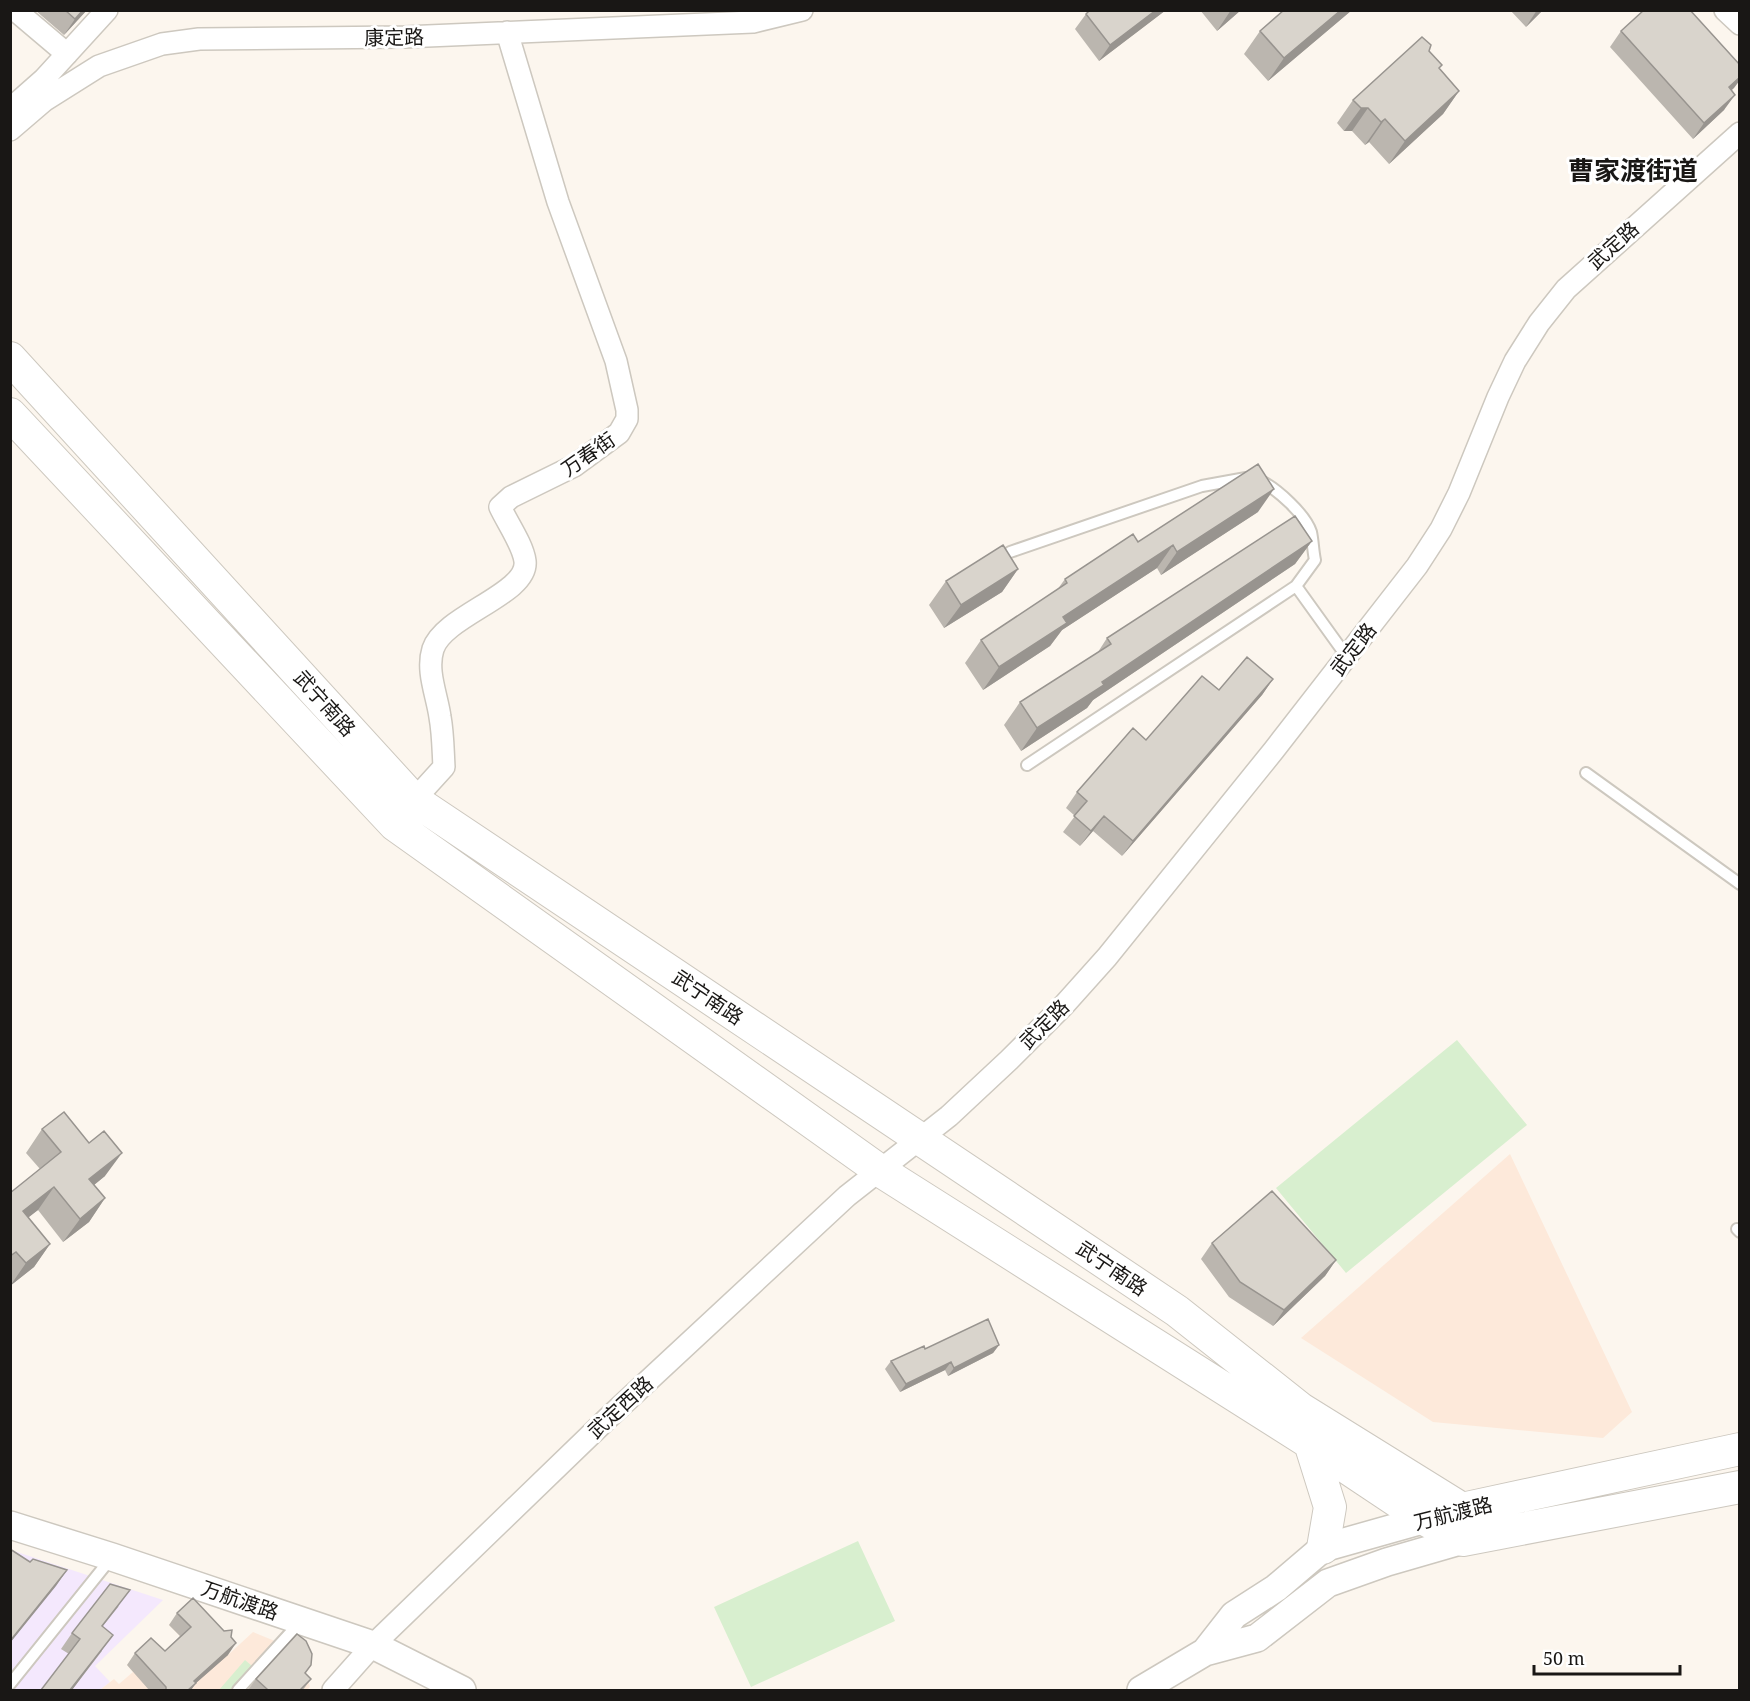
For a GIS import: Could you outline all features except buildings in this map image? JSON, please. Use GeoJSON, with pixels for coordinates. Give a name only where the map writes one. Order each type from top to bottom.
{"type":"FeatureCollection","features":[{"type":"Feature","properties":{"kind":"main road","name":"武宁南路"},"geometry":{"type":"LineString","coordinates":[[10,358],[414,800],[1177,1311],[1301,1409],[1462,1509],[1495,1534]]}},
{"type":"Feature","properties":{"kind":"main road","name":"武宁南路"},"geometry":{"type":"LineString","coordinates":[[10,414],[395,825],[879,1170],[1310,1443],[1424,1519],[1463,1540]]}},
{"type":"Feature","properties":{"kind":"main road"},"geometry":{"type":"LineString","coordinates":[[1310,1443],[1329,1507],[1323,1548]]}},
{"type":"Feature","properties":{"kind":"main road","name":"万航渡路"},"geometry":{"type":"LineString","coordinates":[[1462,1509],[1740,1449]]}},
{"type":"Feature","properties":{"kind":"main road","name":"万航渡路"},"geometry":{"type":"LineString","coordinates":[[1463,1540],[1740,1487]]}},
{"type":"Feature","properties":{"kind":"street"},"geometry":{"type":"LineString","coordinates":[[15,10],[67,54]]}},
{"type":"Feature","properties":{"kind":"street"},"geometry":{"type":"LineString","coordinates":[[10,109],[44,79],[107,10]]}},
{"type":"Feature","properties":{"kind":"street","name":"康定路"},"geometry":{"type":"LineString","coordinates":[[10,129],[45,100],[99,66],[162,44],[199,39],[404,37],[507,33],[652,18],[753,22],[802,10]]}},
{"type":"Feature","properties":{"kind":"street"},"geometry":{"type":"LineString","coordinates":[[1725,10],[1740,24]]}},
{"type":"Feature","properties":{"kind":"street","name":"万春街"},"geometry":{"type":"LineString","coordinates":[[414,800],[444,767],[442,728],[430,663],[436,641],[452,626],[513,585],[524,571],[524,555],[500,507],[511,497],[574,466],[619,433],[627,419],[616,361],[558,202],[507,33]]}},
{"type":"Feature","properties":{"kind":"street","name":"武定路"},"geometry":{"type":"LineString","coordinates":[[921,1139],[1009,1060],[1064,1005],[1107,957],[1417,566],[1441,529],[1459,493],[1498,397],[1515,361],[1539,322],[1566,289],[1600,257],[1740,133]]}},
{"type":"Feature","properties":{"kind":"street","name":"武定西路"},"geometry":{"type":"LineString","coordinates":[[333,1690],[373,1645],[608,1418],[879,1170],[921,1139]]}},
{"type":"Feature","properties":{"kind":"street","name":"万航渡路"},"geometry":{"type":"LineString","coordinates":[[1205,1652],[1234,1616],[1276,1588],[1323,1548],[1462,1509]]}},
{"type":"Feature","properties":{"kind":"street","name":"万航渡路"},"geometry":{"type":"LineString","coordinates":[[10,1525],[373,1645],[462,1690]]}},
{"type":"Feature","properties":{"kind":"street","name":"万航渡路"},"geometry":{"type":"LineString","coordinates":[[1141,1690],[1205,1652],[1257,1638],[1328,1583],[1387,1562],[1463,1540]]}},
{"type":"Feature","properties":{"kind":"lane"},"geometry":{"type":"LineString","coordinates":[[1010,552],[1202,486],[1253,477],[1272,487],[1295,510],[1310,531],[1315,560],[1296,585],[1027,765]]}},
{"type":"Feature","properties":{"kind":"lane"},"geometry":{"type":"LineString","coordinates":[[1296,585],[1347,657]]}},
{"type":"Feature","properties":{"kind":"lane"},"geometry":{"type":"LineString","coordinates":[[1586,773],[1740,884]]}},
{"type":"Feature","properties":{"kind":"lane"},"geometry":{"type":"LineString","coordinates":[[10,1684],[112,1557]]}},
{"type":"Feature","properties":{"kind":"lane"},"geometry":{"type":"LineString","coordinates":[[238,1690],[301,1621]]}},
{"type":"Feature","properties":{"kind":"shaded area"},"geometry":{"type":"Polygon","coordinates":[[[1510,1154],[1632,1412],[1603,1438],[1433,1422],[1301,1338],[1510,1154]]]}},
{"type":"Feature","properties":{"kind":"shaded area"},"geometry":{"type":"Polygon","coordinates":[[[11,1550],[163,1600],[95,1666],[110,1682],[100,1690],[11,1690],[11,1550]]]}},
{"type":"Feature","properties":{"kind":"shaded area"},"geometry":{"type":"Polygon","coordinates":[[[185,1610],[228,1655],[253,1632],[292,1648],[306,1673],[310,1687],[307,1690],[100,1690],[114,1679],[119,1684],[133,1672],[127,1665],[143,1650],[157,1663],[182,1638],[169,1625],[185,1610]]]}},
{"type":"Feature","properties":{"kind":"green space"},"geometry":{"type":"Polygon","coordinates":[[[1457,1040],[1527,1125],[1346,1273],[1276,1188],[1457,1040]]]}},
{"type":"Feature","properties":{"kind":"green space"},"geometry":{"type":"Polygon","coordinates":[[[858,1541],[895,1621],[751,1687],[714,1607],[858,1541]]]}},
{"type":"Feature","properties":{"kind":"green space"},"geometry":{"type":"Polygon","coordinates":[[[245,1660],[252,1666],[230,1690],[219,1690],[245,1660]]]}},
{"type":"Feature","properties":{"kind":"district","name":"曹家渡街道"},"geometry":{"type":"Point","coordinates":[1633,170]}}]}
